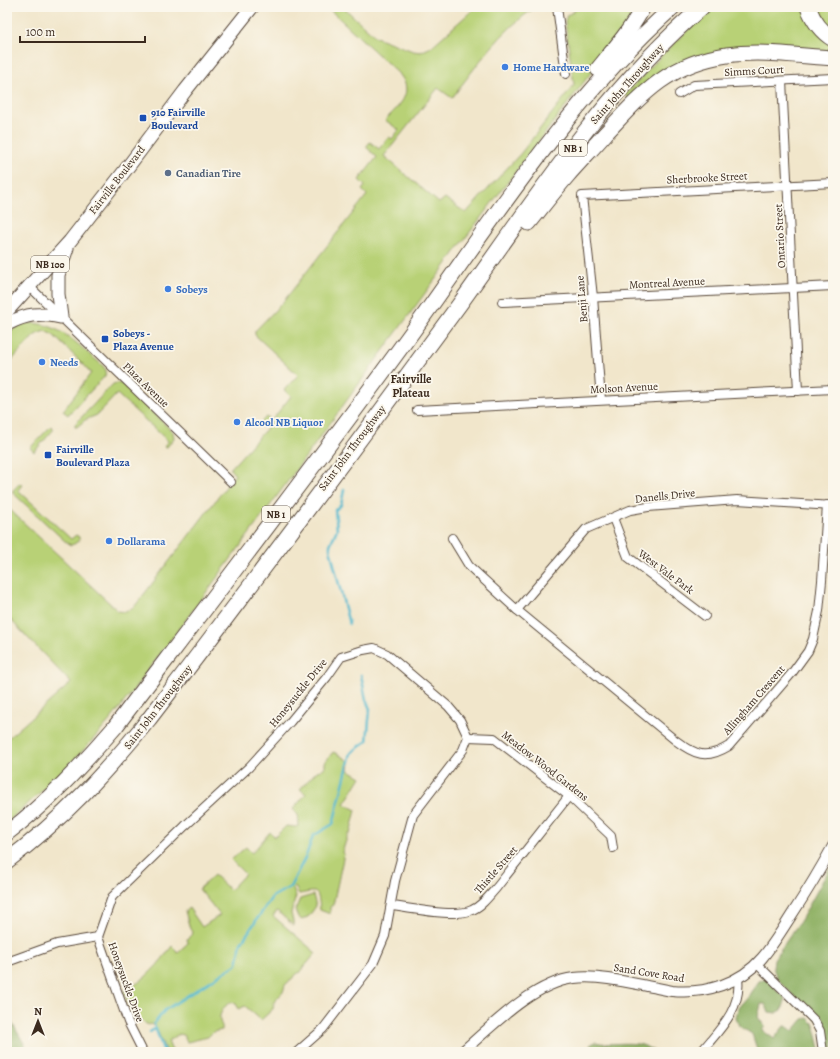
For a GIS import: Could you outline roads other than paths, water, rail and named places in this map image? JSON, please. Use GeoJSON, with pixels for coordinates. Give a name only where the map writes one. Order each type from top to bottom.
{"type":"FeatureCollection","features":[{"type":"Feature","properties":{"kind":"highway"},"geometry":{"type":"LineString","coordinates":[[523,177],[580,91],[626,34],[643,7]]}},
{"type":"Feature","properties":{"kind":"highway","name":"Saint John Throughway"},"geometry":{"type":"LineString","coordinates":[[7,833],[68,779],[115,727],[369,390],[523,177],[587,95],[648,29],[673,7]]}},
{"type":"Feature","properties":{"kind":"highway","name":"Saint John Throughway"},"geometry":{"type":"LineString","coordinates":[[7,862],[58,819],[80,798],[121,754],[150,719],[603,108],[658,48],[684,22],[702,7]]}},
{"type":"Feature","properties":{"kind":"highway"},"geometry":{"type":"LineString","coordinates":[[808,7],[814,21],[829,37],[833,39]]}},
{"type":"Feature","properties":{"kind":"highway"},"geometry":{"type":"LineString","coordinates":[[460,302],[568,175],[637,100],[658,82],[701,60],[729,55],[758,53],[833,58]]}},
{"type":"Feature","properties":{"kind":"main road","name":"Fairville Boulevard"},"geometry":{"type":"LineString","coordinates":[[7,311],[70,241],[185,91],[252,7]]}},
{"type":"Feature","properties":{"kind":"main road"},"geometry":{"type":"LineString","coordinates":[[7,324],[23,316],[44,314],[61,317],[58,294],[58,275],[70,241]]}},
{"type":"Feature","properties":{"kind":"street"},"geometry":{"type":"LineString","coordinates":[[557,7],[566,74]]}},
{"type":"Feature","properties":{"kind":"street","name":"Simms Court"},"geometry":{"type":"LineString","coordinates":[[679,94],[694,85],[833,78]]}},
{"type":"Feature","properties":{"kind":"street","name":"Ontario Street"},"geometry":{"type":"LineString","coordinates":[[782,81],[798,391]]}},
{"type":"Feature","properties":{"kind":"street","name":"Sherbrooke Street"},"geometry":{"type":"LineString","coordinates":[[582,196],[833,183]]}},
{"type":"Feature","properties":{"kind":"street","name":"Benji Lane"},"geometry":{"type":"LineString","coordinates":[[582,196],[602,400]]}},
{"type":"Feature","properties":{"kind":"street","name":"Montreal Avenue"},"geometry":{"type":"LineString","coordinates":[[502,302],[833,286]]}},
{"type":"Feature","properties":{"kind":"street","name":"Plaza Avenue"},"geometry":{"type":"LineString","coordinates":[[30,287],[231,482]]}},
{"type":"Feature","properties":{"kind":"street","name":"Molson Avenue"},"geometry":{"type":"LineString","coordinates":[[417,410],[833,389]]}},
{"type":"Feature","properties":{"kind":"street","name":"Danells Drive"},"geometry":{"type":"LineString","coordinates":[[517,610],[586,529],[630,510],[648,507],[737,500],[830,506]]}},
{"type":"Feature","properties":{"kind":"street","name":"Allingham Crescent"},"geometry":{"type":"LineString","coordinates":[[452,538],[470,566],[517,610],[689,750],[706,754],[718,752],[729,746],[808,651],[813,639],[819,611],[830,506]]}},
{"type":"Feature","properties":{"kind":"street","name":"West Vale Park"},"geometry":{"type":"LineString","coordinates":[[613,518],[628,557],[705,616]]}},
{"type":"Feature","properties":{"kind":"street","name":"Honeysuckle Drive"},"geometry":{"type":"LineString","coordinates":[[143,1052],[128,1022],[98,936],[112,897],[181,829],[249,767],[290,722],[327,677],[341,657],[374,648],[387,654],[448,706],[460,720],[468,737]]}},
{"type":"Feature","properties":{"kind":"street"},"geometry":{"type":"LineString","coordinates":[[297,1052],[323,1029],[373,964],[384,936],[395,881],[413,815],[463,750],[468,737]]}},
{"type":"Feature","properties":{"kind":"street","name":"Meadow Wood Gardens"},"geometry":{"type":"LineString","coordinates":[[468,737],[494,738],[569,796],[611,836],[613,848]]}},
{"type":"Feature","properties":{"kind":"street","name":"Thistle Street"},"geometry":{"type":"LineString","coordinates":[[391,906],[453,913],[472,910],[485,901],[497,887],[569,796]]}},
{"type":"Feature","properties":{"kind":"street","name":"Sand Cove Road"},"geometry":{"type":"LineString","coordinates":[[462,1052],[509,1010],[548,985],[573,978],[598,977],[670,991],[688,992],[706,990],[738,978],[757,964],[767,952],[805,895],[833,846]]}},
{"type":"Feature","properties":{"kind":"street"},"geometry":{"type":"LineString","coordinates":[[7,962],[57,944],[98,936]]}},
{"type":"Feature","properties":{"kind":"street"},"geometry":{"type":"LineString","coordinates":[[757,964],[814,1020],[820,1031],[823,1052]]}},
{"type":"Feature","properties":{"kind":"street"},"geometry":{"type":"LineString","coordinates":[[702,1052],[727,1019],[734,1007],[739,993],[738,978]]}},
{"type":"Feature","properties":{"kind":"waterway"},"geometry":{"type":"LineString","coordinates":[[344,490],[341,505],[335,510],[337,529],[330,545],[330,549],[349,624]]}},
{"type":"Feature","properties":{"kind":"waterway"},"geometry":{"type":"LineString","coordinates":[[164,1052],[154,1024],[165,1010],[237,964],[241,943],[272,897],[290,887],[306,856],[313,836],[333,824],[351,753],[367,741],[370,709],[366,700],[361,675]]}},
{"type":"Feature","properties":{"kind":"waterway"},"geometry":{"type":"LineString","coordinates":[[150,1032],[156,1028]]}},
{"type":"Feature","properties":{"kind":"waterway"},"geometry":{"type":"LineString","coordinates":[[102,1052],[125,1052]]}},
{"type":"Feature","properties":{"kind":"place","name":"Home Hardware"},"geometry":{"type":"Point","coordinates":[505,67]}},
{"type":"Feature","properties":{"kind":"place","name":"910 Fairville Boulevard"},"geometry":{"type":"Point","coordinates":[143,118]}},
{"type":"Feature","properties":{"kind":"place","name":"Canadian Tire"},"geometry":{"type":"Point","coordinates":[168,173]}},
{"type":"Feature","properties":{"kind":"place","name":"Sobeys"},"geometry":{"type":"Point","coordinates":[168,289]}},
{"type":"Feature","properties":{"kind":"place","name":"Sobeys - Plaza Avenue"},"geometry":{"type":"Point","coordinates":[105,339]}},
{"type":"Feature","properties":{"kind":"place","name":"Needs"},"geometry":{"type":"Point","coordinates":[42,362]}},
{"type":"Feature","properties":{"kind":"place","name":"Alcool NB Liquor"},"geometry":{"type":"Point","coordinates":[237,422]}},
{"type":"Feature","properties":{"kind":"place","name":"Fairville Boulevard Plaza"},"geometry":{"type":"Point","coordinates":[48,455]}},
{"type":"Feature","properties":{"kind":"place","name":"Dollarama"},"geometry":{"type":"Point","coordinates":[109,541]}},
{"type":"Feature","properties":{"kind":"district","name":"Fairville Plateau"},"geometry":{"type":"Point","coordinates":[411,386]}}]}
